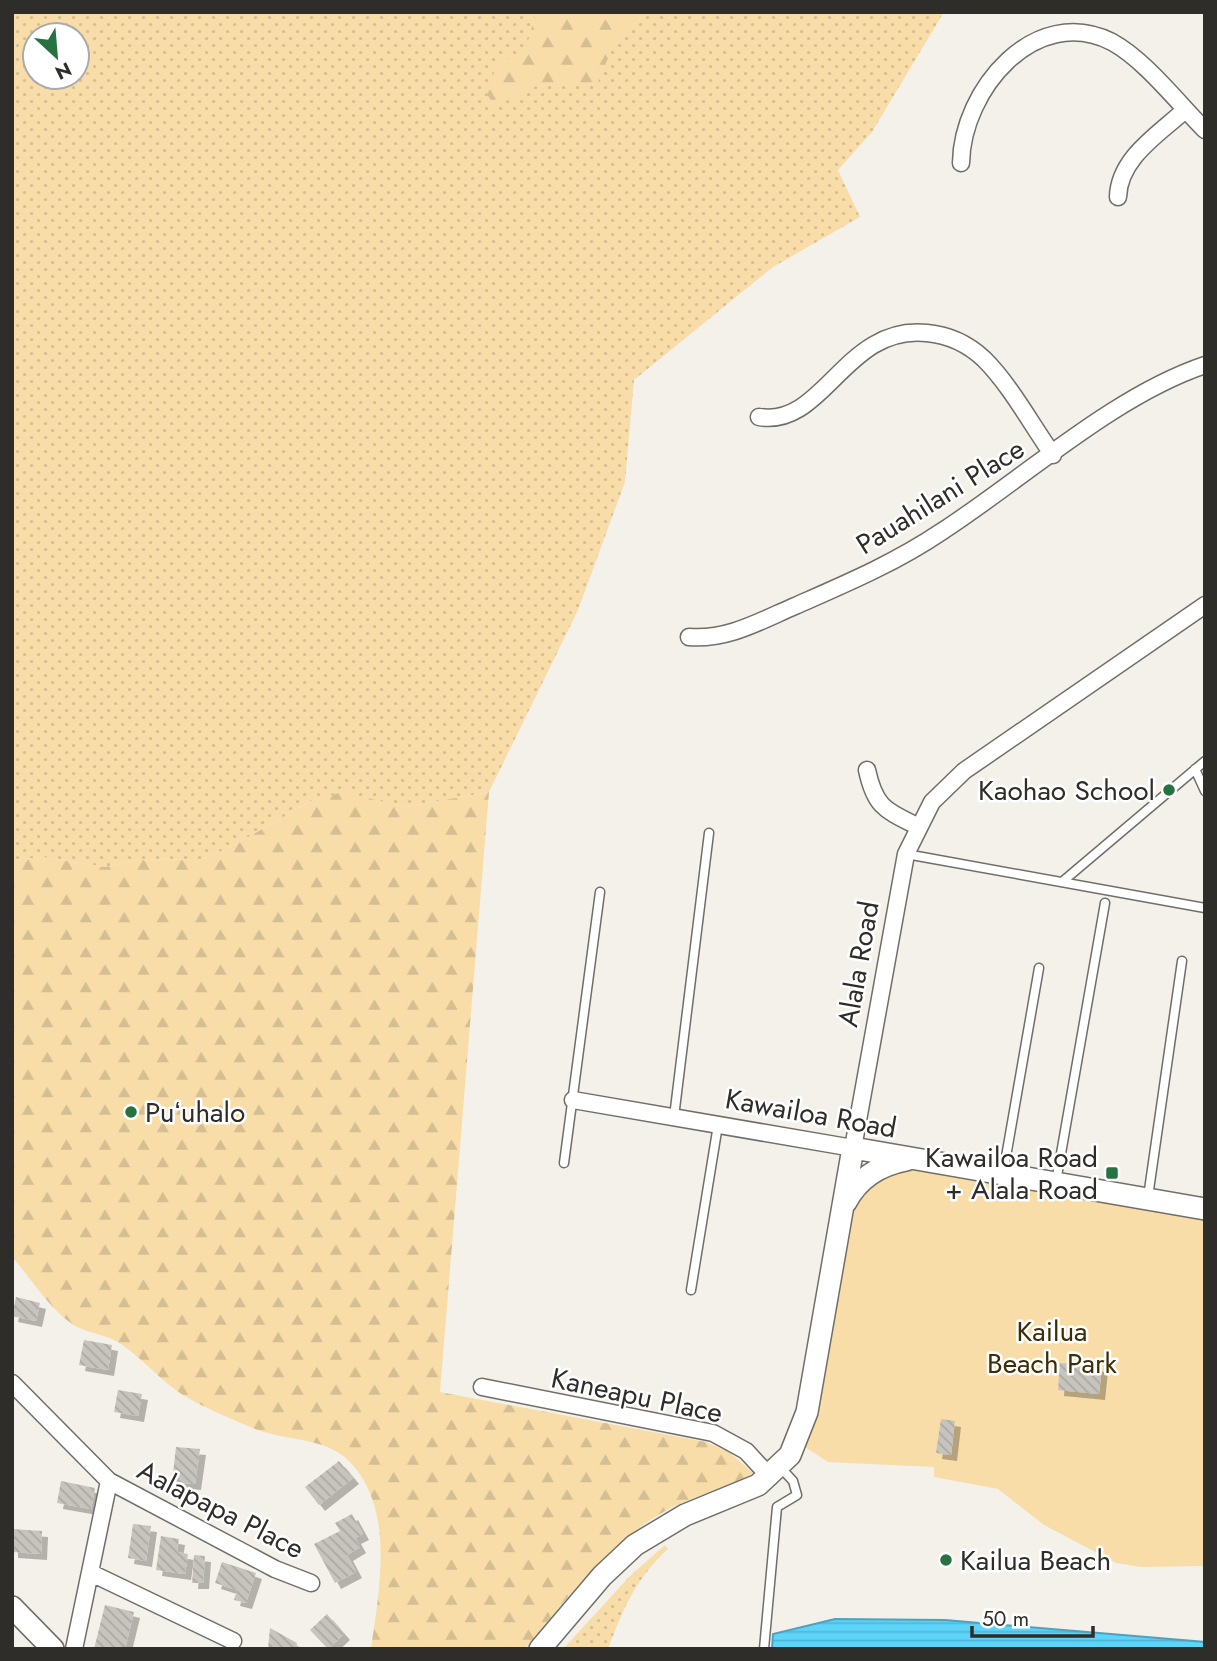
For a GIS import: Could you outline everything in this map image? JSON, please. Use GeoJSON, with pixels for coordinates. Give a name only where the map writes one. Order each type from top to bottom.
{"type":"FeatureCollection","features":[{"type":"Feature","properties":{"kind":"street"},"geometry":{"type":"LineString","coordinates":[[961,163],[965,131],[995,74],[1020,49],[1052,35],[1079,33],[1114,43],[1134,58],[1205,130]]}},
{"type":"Feature","properties":{"kind":"street"},"geometry":{"type":"LineString","coordinates":[[1118,197],[1120,179],[1128,163],[1185,110]]}},
{"type":"Feature","properties":{"kind":"street"},"geometry":{"type":"LineString","coordinates":[[759,417],[776,418],[800,409],[854,357],[879,341],[908,332],[938,334],[964,344],[986,361],[1053,455]]}},
{"type":"Feature","properties":{"kind":"street","name":"Pauahilani Place"},"geometry":{"type":"LineString","coordinates":[[689,636],[712,637],[741,630],[865,575],[933,538],[1149,389],[1205,365]]}},
{"type":"Feature","properties":{"kind":"street","name":"Alala Road"},"geometry":{"type":"LineString","coordinates":[[775,1472],[804,1427],[906,854],[917,826],[932,802],[964,771],[1205,605]]}},
{"type":"Feature","properties":{"kind":"street"},"geometry":{"type":"LineString","coordinates":[[867,770],[872,792],[879,803],[917,826]]}},
{"type":"Feature","properties":{"kind":"street","name":"Kawailoa Road"},"geometry":{"type":"LineString","coordinates":[[573,1100],[1205,1209]]}},
{"type":"Feature","properties":{"kind":"street"},"geometry":{"type":"LineString","coordinates":[[843,1210],[855,1188],[874,1171],[893,1163],[915,1159]]}},
{"type":"Feature","properties":{"kind":"street","name":"Aalapapa Place"},"geometry":{"type":"LineString","coordinates":[[12,1383],[109,1481],[275,1569],[311,1583]]}},
{"type":"Feature","properties":{"kind":"street","name":"Kaneapu Place"},"geometry":{"type":"LineString","coordinates":[[482,1387],[713,1433],[746,1451],[775,1472]]}},
{"type":"Feature","properties":{"kind":"street"},"geometry":{"type":"LineString","coordinates":[[540,1649],[602,1576],[635,1545],[669,1523],[745,1492],[775,1472]]}},
{"type":"Feature","properties":{"kind":"street","name":"Aalapapa Place"},"geometry":{"type":"LineString","coordinates":[[74,1649],[109,1481]]}},
{"type":"Feature","properties":{"kind":"street"},"geometry":{"type":"LineString","coordinates":[[91,1573],[233,1641]]}},
{"type":"Feature","properties":{"kind":"street"},"geometry":{"type":"LineString","coordinates":[[12,1607],[53,1649]]}},
{"type":"Feature","properties":{"kind":"lane"},"geometry":{"type":"LineString","coordinates":[[1062,882],[1205,761]]}},
{"type":"Feature","properties":{"kind":"lane"},"geometry":{"type":"LineString","coordinates":[[1195,769],[1205,791]]}},
{"type":"Feature","properties":{"kind":"lane"},"geometry":{"type":"LineString","coordinates":[[674,1117],[709,833]]}},
{"type":"Feature","properties":{"kind":"lane"},"geometry":{"type":"LineString","coordinates":[[906,854],[1205,908]]}},
{"type":"Feature","properties":{"kind":"lane"},"geometry":{"type":"LineString","coordinates":[[564,1163],[600,892]]}},
{"type":"Feature","properties":{"kind":"lane"},"geometry":{"type":"LineString","coordinates":[[1056,1182],[1105,902]]}},
{"type":"Feature","properties":{"kind":"lane"},"geometry":{"type":"LineString","coordinates":[[1148,1199],[1182,961]]}},
{"type":"Feature","properties":{"kind":"lane"},"geometry":{"type":"LineString","coordinates":[[1003,1174],[1039,968]]}},
{"type":"Feature","properties":{"kind":"lane"},"geometry":{"type":"LineString","coordinates":[[691,1290],[718,1125]]}},
{"type":"Feature","properties":{"kind":"lane"},"geometry":{"type":"LineString","coordinates":[[764,1649],[777,1507],[797,1495],[793,1481],[775,1472]]}},
{"type":"Feature","properties":{"kind":"green space"},"geometry":{"type":"Polygon","coordinates":[[[12,12],[944,12],[872,132],[838,170],[860,217],[773,267],[634,380],[625,482],[578,610],[489,792],[405,807],[343,793],[313,800],[231,847],[202,859],[137,860],[105,867],[42,857],[12,860],[12,12]]]}},
{"type":"Feature","properties":{"kind":"green space"},"geometry":{"type":"Polygon","coordinates":[[[536,12],[646,12],[617,37],[598,82],[531,87],[495,107],[484,89],[503,59],[524,56],[536,12]]]}},
{"type":"Feature","properties":{"kind":"green space"},"geometry":{"type":"Polygon","coordinates":[[[343,792],[405,807],[489,792],[440,1392],[706,1442],[729,1452],[753,1473],[671,1508],[640,1527],[587,1575],[525,1649],[371,1649],[380,1576],[379,1526],[364,1480],[349,1461],[340,1453],[317,1443],[255,1429],[183,1395],[121,1344],[68,1321],[12,1257],[12,860],[42,857],[105,867],[137,860],[202,859],[231,847],[313,800],[343,792]]]}},
{"type":"Feature","properties":{"kind":"green space","name":"Kailua Beach Park"},"geometry":{"type":"Polygon","coordinates":[[[907,1169],[1205,1218],[1205,1566],[1141,1567],[1116,1563],[1044,1525],[998,1489],[934,1477],[934,1467],[828,1462],[805,1447],[813,1423],[850,1216],[860,1199],[873,1186],[888,1176],[907,1169]]]}},
{"type":"Feature","properties":{"kind":"green space"},"geometry":{"type":"Polygon","coordinates":[[[665,1545],[668,1549],[647,1571],[632,1595],[608,1649],[563,1649],[630,1576],[665,1545]]]}},
{"type":"Feature","properties":{"kind":"water"},"geometry":{"type":"Polygon","coordinates":[[[835,1619],[945,1620],[1205,1642],[1205,1649],[772,1649],[773,1634],[835,1619]]]}},
{"type":"Feature","properties":{"kind":"building"},"geometry":{"type":"Polygon","coordinates":[[[16,1297],[40,1303],[36,1321],[12,1316],[16,1297]]]}},
{"type":"Feature","properties":{"kind":"building"},"geometry":{"type":"Polygon","coordinates":[[[84,1340],[112,1345],[108,1370],[79,1365],[84,1340]]]}},
{"type":"Feature","properties":{"kind":"building"},"geometry":{"type":"Polygon","coordinates":[[[1060,1363],[1102,1366],[1099,1394],[1058,1390],[1060,1363]]]}},
{"type":"Feature","properties":{"kind":"building"},"geometry":{"type":"Polygon","coordinates":[[[118,1390],[142,1394],[138,1416],[114,1412],[118,1390]]]}},
{"type":"Feature","properties":{"kind":"building"},"geometry":{"type":"Polygon","coordinates":[[[941,1419],[955,1421],[951,1455],[936,1453],[941,1419]]]}},
{"type":"Feature","properties":{"kind":"building"},"geometry":{"type":"Polygon","coordinates":[[[176,1447],[200,1449],[195,1484],[172,1482],[176,1447]]]}},
{"type":"Feature","properties":{"kind":"building"},"geometry":{"type":"Polygon","coordinates":[[[339,1461],[353,1478],[319,1505],[305,1487],[339,1461]]]}},
{"type":"Feature","properties":{"kind":"building"},"geometry":{"type":"Polygon","coordinates":[[[61,1481],[95,1488],[91,1509],[57,1503],[61,1481]]]}},
{"type":"Feature","properties":{"kind":"building"},"geometry":{"type":"Polygon","coordinates":[[[352,1514],[363,1534],[355,1538],[360,1547],[347,1555],[356,1572],[335,1583],[314,1544],[340,1531],[335,1523],[352,1514]]]}},
{"type":"Feature","properties":{"kind":"building"},"geometry":{"type":"Polygon","coordinates":[[[133,1524],[151,1526],[146,1561],[128,1558],[133,1524]]]}},
{"type":"Feature","properties":{"kind":"building"},"geometry":{"type":"Polygon","coordinates":[[[12,1529],[42,1531],[41,1554],[12,1552],[12,1529]]]}},
{"type":"Feature","properties":{"kind":"building"},"geometry":{"type":"Polygon","coordinates":[[[161,1536],[179,1539],[177,1552],[188,1554],[185,1574],[156,1570],[161,1536]]]}},
{"type":"Feature","properties":{"kind":"building"},"geometry":{"type":"Polygon","coordinates":[[[194,1555],[205,1556],[203,1583],[192,1583],[194,1555]]]}},
{"type":"Feature","properties":{"kind":"building"},"geometry":{"type":"Polygon","coordinates":[[[222,1562],[256,1573],[246,1603],[234,1600],[237,1590],[215,1583],[222,1562]]]}},
{"type":"Feature","properties":{"kind":"building"},"geometry":{"type":"Polygon","coordinates":[[[105,1605],[134,1612],[125,1649],[94,1649],[105,1605]]]}},
{"type":"Feature","properties":{"kind":"building"},"geometry":{"type":"Polygon","coordinates":[[[327,1614],[344,1634],[328,1649],[310,1630],[327,1614]]]}},
{"type":"Feature","properties":{"kind":"building"},"geometry":{"type":"Polygon","coordinates":[[[270,1628],[297,1643],[296,1649],[268,1649],[270,1628]]]}},
{"type":"Feature","properties":{"kind":"place","name":"Kaohao School"},"geometry":{"type":"Point","coordinates":[1169,790]}},
{"type":"Feature","properties":{"kind":"place","name":"Puʻuhalo"},"geometry":{"type":"Point","coordinates":[131,1112]}},
{"type":"Feature","properties":{"kind":"place","name":"Kawailoa Road + Alala Road"},"geometry":{"type":"Point","coordinates":[1112,1173]}},
{"type":"Feature","properties":{"kind":"place","name":"Kailua Beach"},"geometry":{"type":"Point","coordinates":[946,1560]}}]}
